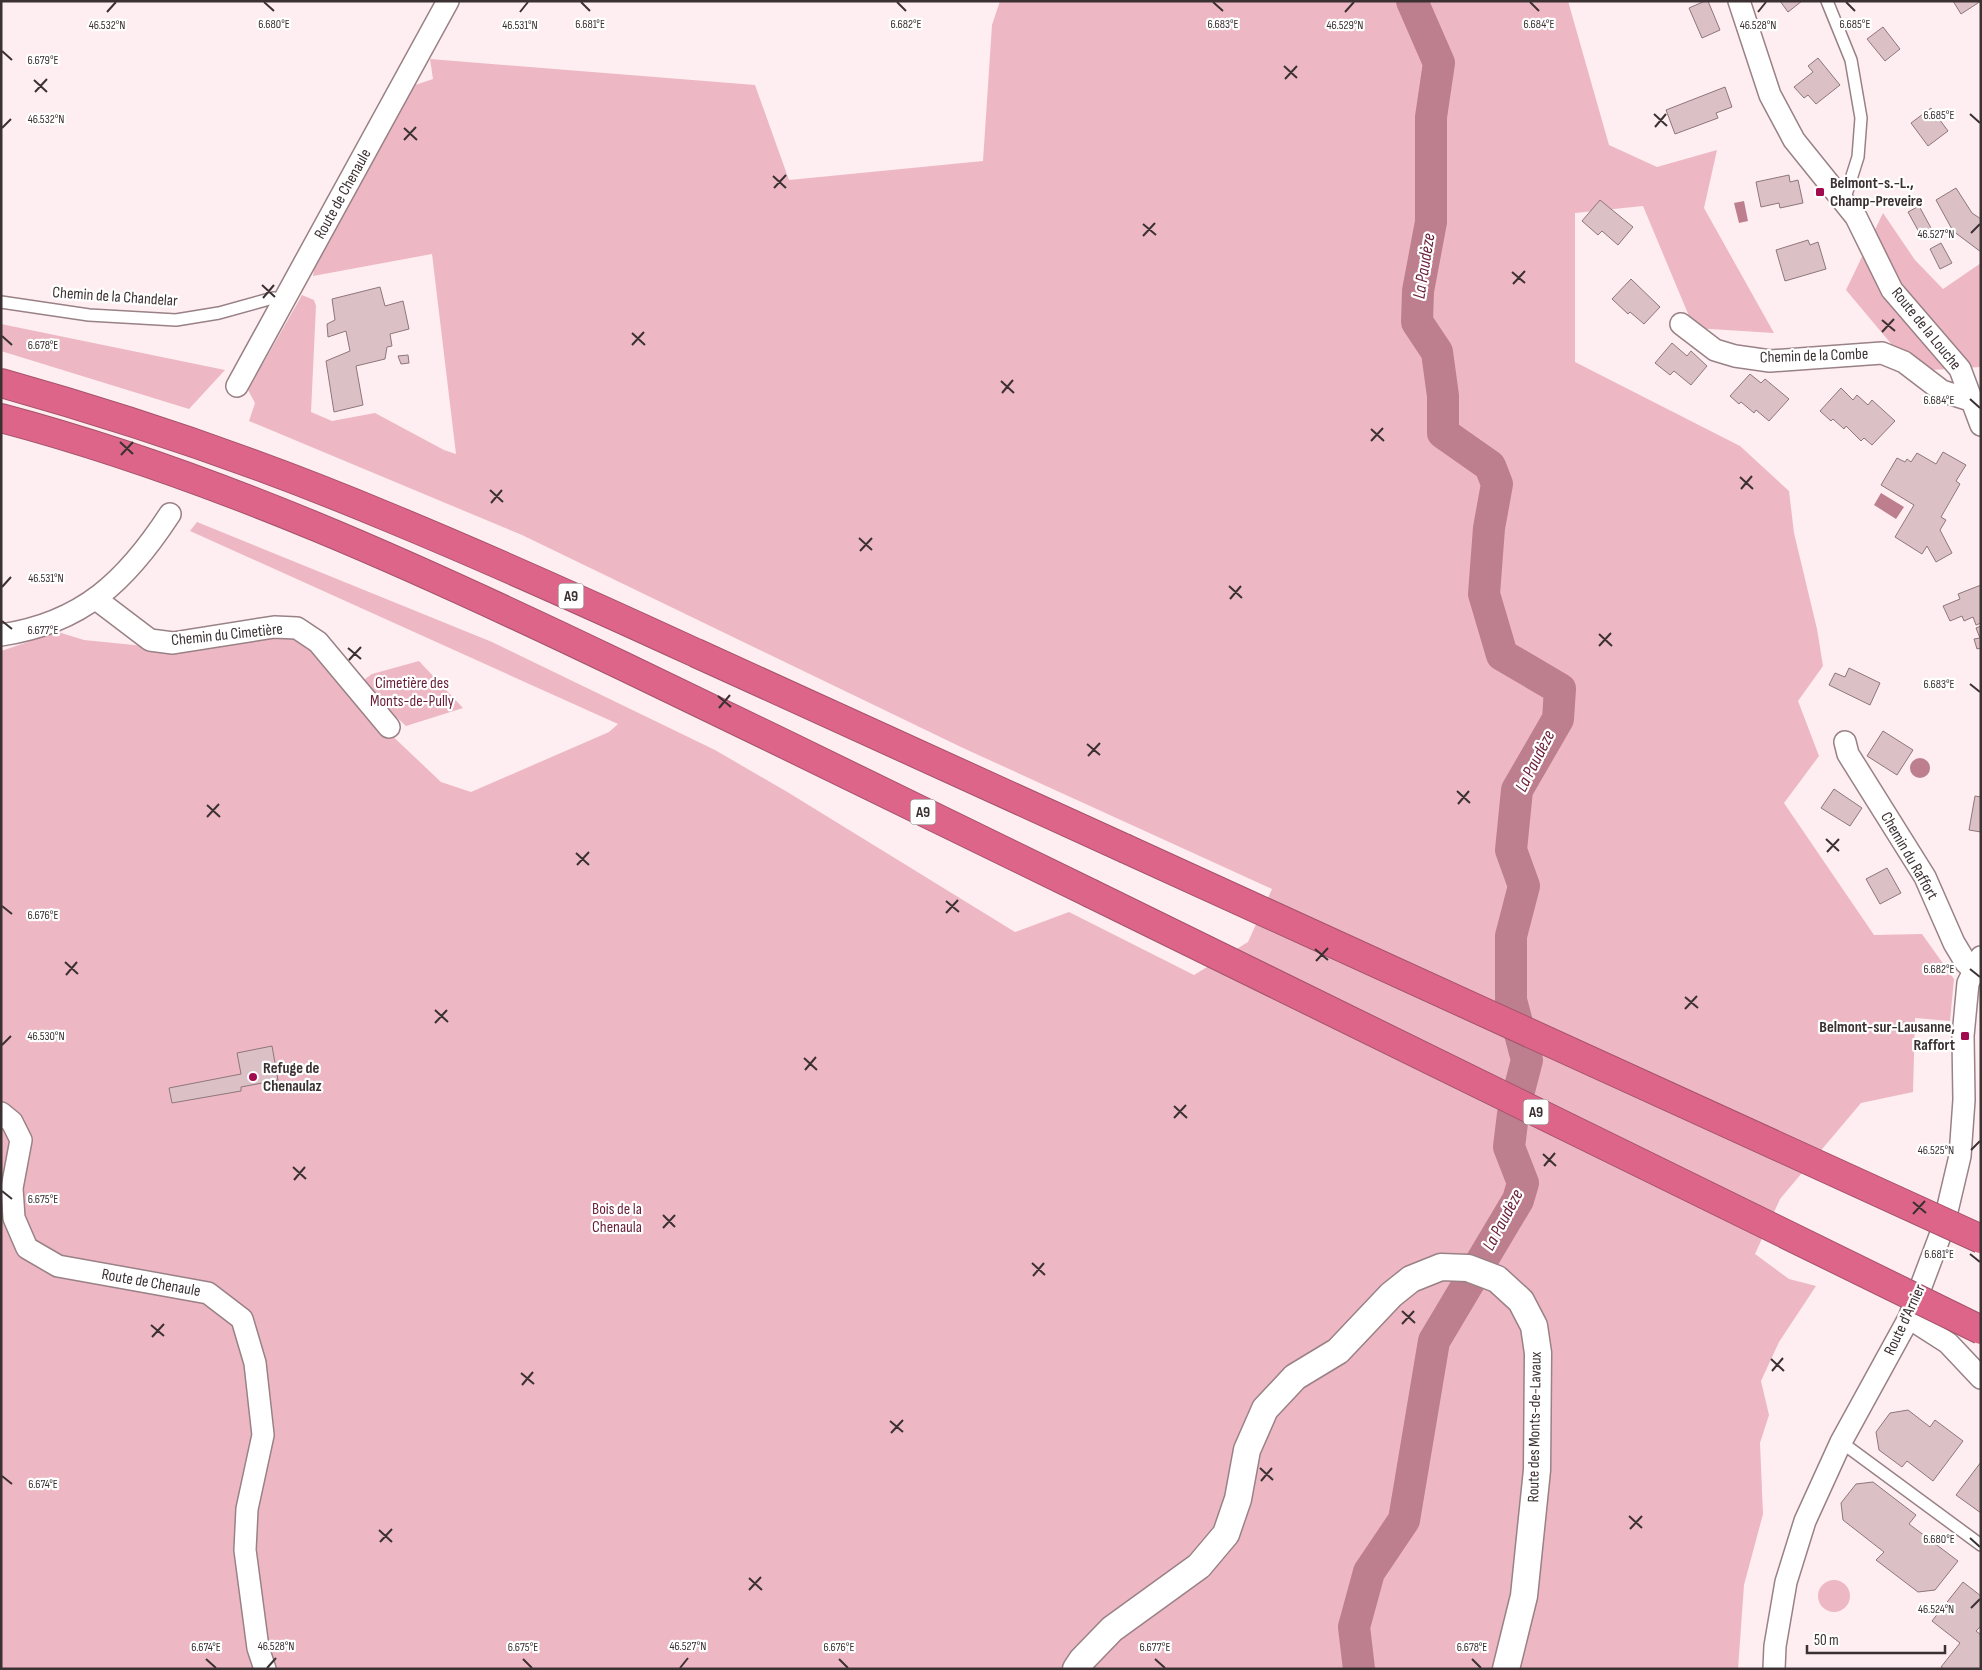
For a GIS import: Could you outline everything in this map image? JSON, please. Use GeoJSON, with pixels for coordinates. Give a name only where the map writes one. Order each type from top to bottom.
{"type":"FeatureCollection","features":[{"type":"Feature","properties":{"kind":"highway","name":"A9"},"geometry":{"type":"LineString","coordinates":[[1,383],[162,432],[253,464],[387,516],[579,599],[1981,1239]]}},
{"type":"Feature","properties":{"kind":"highway","name":"A9"},"geometry":{"type":"LineString","coordinates":[[1,418],[76,440],[233,494],[382,554],[571,641],[1981,1330]]}},
{"type":"Feature","properties":{"kind":"street","name":"Route de Chenaule"},"geometry":{"type":"LineString","coordinates":[[237,386],[448,1]]}},
{"type":"Feature","properties":{"kind":"street","name":"Route de la Louche"},"geometry":{"type":"LineString","coordinates":[[1739,1],[1770,95],[1794,140],[1856,217],[1892,290],[1960,369],[1981,425]]}},
{"type":"Feature","properties":{"kind":"street","name":"Chemin de la Combe"},"geometry":{"type":"LineString","coordinates":[[1681,324],[1715,350],[1735,356],[1770,361],[1882,353],[1904,362],[1942,390],[1973,401]]}},
{"type":"Feature","properties":{"kind":"street"},"geometry":{"type":"LineString","coordinates":[[1,635],[22,632],[47,624],[96,599],[137,561],[170,514]]}},
{"type":"Feature","properties":{"kind":"street","name":"Chemin du Cimetière"},"geometry":{"type":"LineString","coordinates":[[96,599],[150,640],[173,643],[274,627],[297,628],[318,642],[388,727]]}},
{"type":"Feature","properties":{"kind":"street","name":"Chemin du Raffort"},"geometry":{"type":"LineString","coordinates":[[1845,742],[1848,754],[1925,877],[1954,943],[1966,962],[1977,964]]}},
{"type":"Feature","properties":{"kind":"street","name":"Route d'Arnier"},"geometry":{"type":"LineString","coordinates":[[1774,1669],[1775,1646],[1786,1582],[1805,1521],[1841,1442],[1909,1318],[1943,1228],[1960,1156],[1964,1100],[1963,1036],[1968,983],[1977,964]]}},
{"type":"Feature","properties":{"kind":"street","name":"Route de Chenaule"},"geometry":{"type":"LineString","coordinates":[[1,1113],[12,1122],[21,1140],[12,1188],[14,1218],[27,1248],[58,1266],[208,1293],[242,1319],[255,1363],[262,1435],[247,1509],[245,1550],[258,1648],[265,1669]]}},
{"type":"Feature","properties":{"kind":"street","name":"Route des Monts-de-Lavaux"},"geometry":{"type":"LineString","coordinates":[[1076,1669],[1082,1660],[1112,1629],[1199,1566],[1226,1534],[1238,1499],[1247,1450],[1265,1409],[1295,1377],[1338,1351],[1391,1295],[1410,1278],[1440,1267],[1468,1268],[1497,1279],[1521,1301],[1534,1326],[1538,1352],[1538,1470],[1524,1596],[1506,1669]]}},
{"type":"Feature","properties":{"kind":"street"},"geometry":{"type":"LineString","coordinates":[[1909,1318],[1948,1344],[1981,1378]]}},
{"type":"Feature","properties":{"kind":"lane"},"geometry":{"type":"LineString","coordinates":[[1827,1],[1851,60],[1861,118],[1858,157],[1844,201]]}},
{"type":"Feature","properties":{"kind":"lane","name":"Chemin de la Chandelar"},"geometry":{"type":"LineString","coordinates":[[1,302],[89,315],[176,320],[219,313],[273,298],[285,299]]}},
{"type":"Feature","properties":{"kind":"lane"},"geometry":{"type":"LineString","coordinates":[[1841,1442],[1981,1545]]}},
{"type":"Feature","properties":{"kind":"green space","name":"Bois de la Chenaula"},"geometry":{"type":"Polygon","coordinates":[[[1000,1],[1568,1],[1609,145],[1657,167],[1717,150],[1704,208],[1774,333],[1694,328],[1643,206],[1575,213],[1575,362],[1740,446],[1789,491],[1794,533],[1817,629],[1823,666],[1798,701],[1819,756],[1784,803],[1874,935],[1922,934],[1954,979],[1950,1021],[1915,1018],[1913,1092],[1861,1103],[1780,1199],[1755,1254],[1789,1279],[1816,1286],[1779,1342],[1761,1381],[1769,1415],[1760,1443],[1763,1514],[1744,1585],[1738,1669],[1,1669],[1,651],[58,632],[84,640],[174,649],[300,635],[384,728],[441,782],[471,792],[609,732],[618,724],[190,531],[197,522],[492,642],[715,750],[789,793],[1015,932],[1069,912],[1194,975],[1248,942],[1272,889],[963,748],[522,535],[249,421],[255,403],[248,390],[302,295],[314,300],[316,306],[311,412],[332,421],[375,413],[444,450],[456,454],[432,254],[313,276],[314,269],[412,86],[433,79],[430,59],[755,85],[789,180],[983,161],[992,25],[1000,1]]]}},
{"type":"Feature","properties":{"kind":"green space"},"geometry":{"type":"Polygon","coordinates":[[[1883,213],[1915,260],[1943,289],[1981,263],[1981,367],[1914,371],[1846,290],[1883,213]]]}},
{"type":"Feature","properties":{"kind":"green space"},"geometry":{"type":"Polygon","coordinates":[[[1,324],[225,370],[189,409],[1,351],[1,324]]]}},
{"type":"Feature","properties":{"kind":"green space","name":"Cimetière des Monts-de-Pully"},"geometry":{"type":"Polygon","coordinates":[[[419,661],[463,708],[406,726],[376,697],[365,679],[372,674],[419,661]]]}},
{"type":"Feature","properties":{"kind":"green space"},"geometry":{"type":"Polygon","coordinates":[[[1834,1580],[1846,1584],[1850,1596],[1846,1608],[1834,1612],[1822,1608],[1818,1596],[1822,1584],[1834,1580]]]}},
{"type":"Feature","properties":{"kind":"shaded area"},"geometry":{"type":"Polygon","coordinates":[[[1744,201],[1748,221],[1739,223],[1734,203],[1744,201]]]}},
{"type":"Feature","properties":{"kind":"shaded area"},"geometry":{"type":"Polygon","coordinates":[[[1881,493],[1904,507],[1896,519],[1874,505],[1881,493]]]}},
{"type":"Feature","properties":{"kind":"shaded area"},"geometry":{"type":"Polygon","coordinates":[[[1920,758],[1927,761],[1930,768],[1927,775],[1920,778],[1913,775],[1910,768],[1913,761],[1920,758]]]}},
{"type":"Feature","properties":{"kind":"building"},"geometry":{"type":"Polygon","coordinates":[[[1708,1],[1720,30],[1702,38],[1689,8],[1708,1]]]}},
{"type":"Feature","properties":{"kind":"building"},"geometry":{"type":"Polygon","coordinates":[[[1780,1],[1802,1],[1788,12],[1780,1]]]}},
{"type":"Feature","properties":{"kind":"building"},"geometry":{"type":"Polygon","coordinates":[[[1953,1],[1981,1],[1961,14],[1953,1]]]}},
{"type":"Feature","properties":{"kind":"building"},"geometry":{"type":"Polygon","coordinates":[[[1883,27],[1900,49],[1885,61],[1867,39],[1883,27]]]}},
{"type":"Feature","properties":{"kind":"building"},"geometry":{"type":"Polygon","coordinates":[[[1818,58],[1840,85],[1816,104],[1808,95],[1804,98],[1794,87],[1813,72],[1808,66],[1818,58]]]}},
{"type":"Feature","properties":{"kind":"building"},"geometry":{"type":"Polygon","coordinates":[[[1725,87],[1732,107],[1716,113],[1718,118],[1675,134],[1666,110],[1725,87]]]}},
{"type":"Feature","properties":{"kind":"building"},"geometry":{"type":"Polygon","coordinates":[[[1931,108],[1948,131],[1928,146],[1911,123],[1931,108]]]}},
{"type":"Feature","properties":{"kind":"building"},"geometry":{"type":"Polygon","coordinates":[[[1789,175],[1790,182],[1798,180],[1803,203],[1780,208],[1779,203],[1761,207],[1756,182],[1789,175]]]}},
{"type":"Feature","properties":{"kind":"building"},"geometry":{"type":"Polygon","coordinates":[[[1956,188],[1972,213],[1981,219],[1981,252],[1953,231],[1936,200],[1956,188]]]}},
{"type":"Feature","properties":{"kind":"building"},"geometry":{"type":"Polygon","coordinates":[[[1600,200],[1633,227],[1618,245],[1602,231],[1598,235],[1582,221],[1600,200]]]}},
{"type":"Feature","properties":{"kind":"building"},"geometry":{"type":"Polygon","coordinates":[[[1919,206],[1931,228],[1920,234],[1908,212],[1919,206]]]}},
{"type":"Feature","properties":{"kind":"building"},"geometry":{"type":"Polygon","coordinates":[[[1808,240],[1810,245],[1818,242],[1826,269],[1785,281],[1776,250],[1808,240]]]}},
{"type":"Feature","properties":{"kind":"building"},"geometry":{"type":"Polygon","coordinates":[[[1941,243],[1952,263],[1940,269],[1930,249],[1941,243]]]}},
{"type":"Feature","properties":{"kind":"building"},"geometry":{"type":"Polygon","coordinates":[[[1631,279],[1660,307],[1644,324],[1630,312],[1628,314],[1612,299],[1631,279]]]}},
{"type":"Feature","properties":{"kind":"building"},"geometry":{"type":"Polygon","coordinates":[[[380,287],[385,306],[403,301],[409,329],[390,334],[392,346],[387,347],[385,359],[356,366],[363,405],[334,412],[326,361],[350,351],[346,331],[328,337],[327,324],[335,320],[332,299],[380,287]]]}},
{"type":"Feature","properties":{"kind":"building"},"geometry":{"type":"Polygon","coordinates":[[[1672,343],[1687,356],[1691,351],[1707,366],[1691,385],[1674,371],[1670,375],[1655,363],[1672,343]]]}},
{"type":"Feature","properties":{"kind":"building"},"geometry":{"type":"Polygon","coordinates":[[[408,355],[409,363],[401,364],[398,356],[408,355]]]}},
{"type":"Feature","properties":{"kind":"building"},"geometry":{"type":"Polygon","coordinates":[[[1750,374],[1761,383],[1765,379],[1789,399],[1769,421],[1756,410],[1754,413],[1730,396],[1750,374]]]}},
{"type":"Feature","properties":{"kind":"building"},"geometry":{"type":"Polygon","coordinates":[[[1841,388],[1853,400],[1857,395],[1868,405],[1872,400],[1895,421],[1872,445],[1864,438],[1861,441],[1846,426],[1844,429],[1820,411],[1841,388]]]}},
{"type":"Feature","properties":{"kind":"building"},"geometry":{"type":"Polygon","coordinates":[[[1943,452],[1966,465],[1956,481],[1960,484],[1941,517],[1946,520],[1940,530],[1952,553],[1936,562],[1927,546],[1922,554],[1895,537],[1914,505],[1881,485],[1897,458],[1905,462],[1907,459],[1911,462],[1917,453],[1936,464],[1943,452]]]}},
{"type":"Feature","properties":{"kind":"building"},"geometry":{"type":"Polygon","coordinates":[[[1981,585],[1981,623],[1976,625],[1973,617],[1964,621],[1962,616],[1950,621],[1943,606],[1960,599],[1958,594],[1981,585]]]}},
{"type":"Feature","properties":{"kind":"building"},"geometry":{"type":"Polygon","coordinates":[[[1981,626],[1981,648],[1977,649],[1974,639],[1980,638],[1976,628],[1981,626]]]}},
{"type":"Feature","properties":{"kind":"building"},"geometry":{"type":"Polygon","coordinates":[[[1849,668],[1880,683],[1870,705],[1829,685],[1835,673],[1845,677],[1849,668]]]}},
{"type":"Feature","properties":{"kind":"building"},"geometry":{"type":"Polygon","coordinates":[[[378,693],[388,703],[383,708],[374,698],[378,693]]]}},
{"type":"Feature","properties":{"kind":"building"},"geometry":{"type":"Polygon","coordinates":[[[1883,731],[1913,750],[1897,775],[1867,756],[1883,731]]]}},
{"type":"Feature","properties":{"kind":"building"},"geometry":{"type":"Polygon","coordinates":[[[1834,789],[1862,808],[1850,826],[1821,808],[1834,789]]]}},
{"type":"Feature","properties":{"kind":"building"},"geometry":{"type":"Polygon","coordinates":[[[1975,796],[1981,797],[1981,832],[1969,830],[1975,796]]]}},
{"type":"Feature","properties":{"kind":"building"},"geometry":{"type":"Polygon","coordinates":[[[1887,868],[1901,893],[1880,904],[1866,879],[1887,868]]]}},
{"type":"Feature","properties":{"kind":"building","name":"Refuge de Chenaulaz"},"geometry":{"type":"Polygon","coordinates":[[[272,1046],[278,1080],[241,1087],[241,1091],[172,1103],[169,1088],[241,1074],[237,1053],[272,1046]]]}},
{"type":"Feature","properties":{"kind":"building"},"geometry":{"type":"Polygon","coordinates":[[[1908,1410],[1930,1427],[1935,1420],[1963,1441],[1933,1481],[1907,1461],[1902,1467],[1879,1450],[1876,1432],[1890,1413],[1908,1410]]]}},
{"type":"Feature","properties":{"kind":"building"},"geometry":{"type":"Polygon","coordinates":[[[1981,1462],[1981,1513],[1956,1495],[1981,1462]]]}},
{"type":"Feature","properties":{"kind":"building"},"geometry":{"type":"Polygon","coordinates":[[[1873,1482],[1916,1515],[1909,1524],[1958,1561],[1935,1590],[1918,1592],[1876,1560],[1884,1552],[1843,1520],[1841,1503],[1856,1484],[1873,1482]]]}},
{"type":"Feature","properties":{"kind":"building"},"geometry":{"type":"Polygon","coordinates":[[[1963,1582],[1981,1596],[1981,1626],[1976,1631],[1981,1635],[1981,1669],[1944,1669],[1941,1667],[1960,1643],[1932,1621],[1963,1582]]]}},
{"type":"Feature","properties":{"kind":"waterway","name":"La Paudèze"},"geometry":{"type":"LineString","coordinates":[[1359,1669],[1354,1627],[1369,1572],[1404,1520],[1434,1341],[1518,1200],[1523,1183],[1509,1147],[1513,1114],[1527,1060],[1511,1000],[1511,936],[1524,886],[1511,850],[1517,790],[1558,719],[1560,689],[1502,655],[1484,594],[1489,528],[1497,484],[1490,466],[1443,433],[1443,396],[1437,352],[1417,322],[1418,291],[1431,222],[1431,117],[1439,63],[1412,1]]}},
{"type":"Feature","properties":{"kind":"place","name":"Belmont-s.-L., Champ-Preveire"},"geometry":{"type":"Point","coordinates":[1820,192]}},
{"type":"Feature","properties":{"kind":"place","name":"Belmont-sur-Lausanne, Raffort"},"geometry":{"type":"Point","coordinates":[1965,1036]}},
{"type":"Feature","properties":{"kind":"place","name":"Refuge de Chenaulaz"},"geometry":{"type":"Point","coordinates":[253,1077]}}]}
